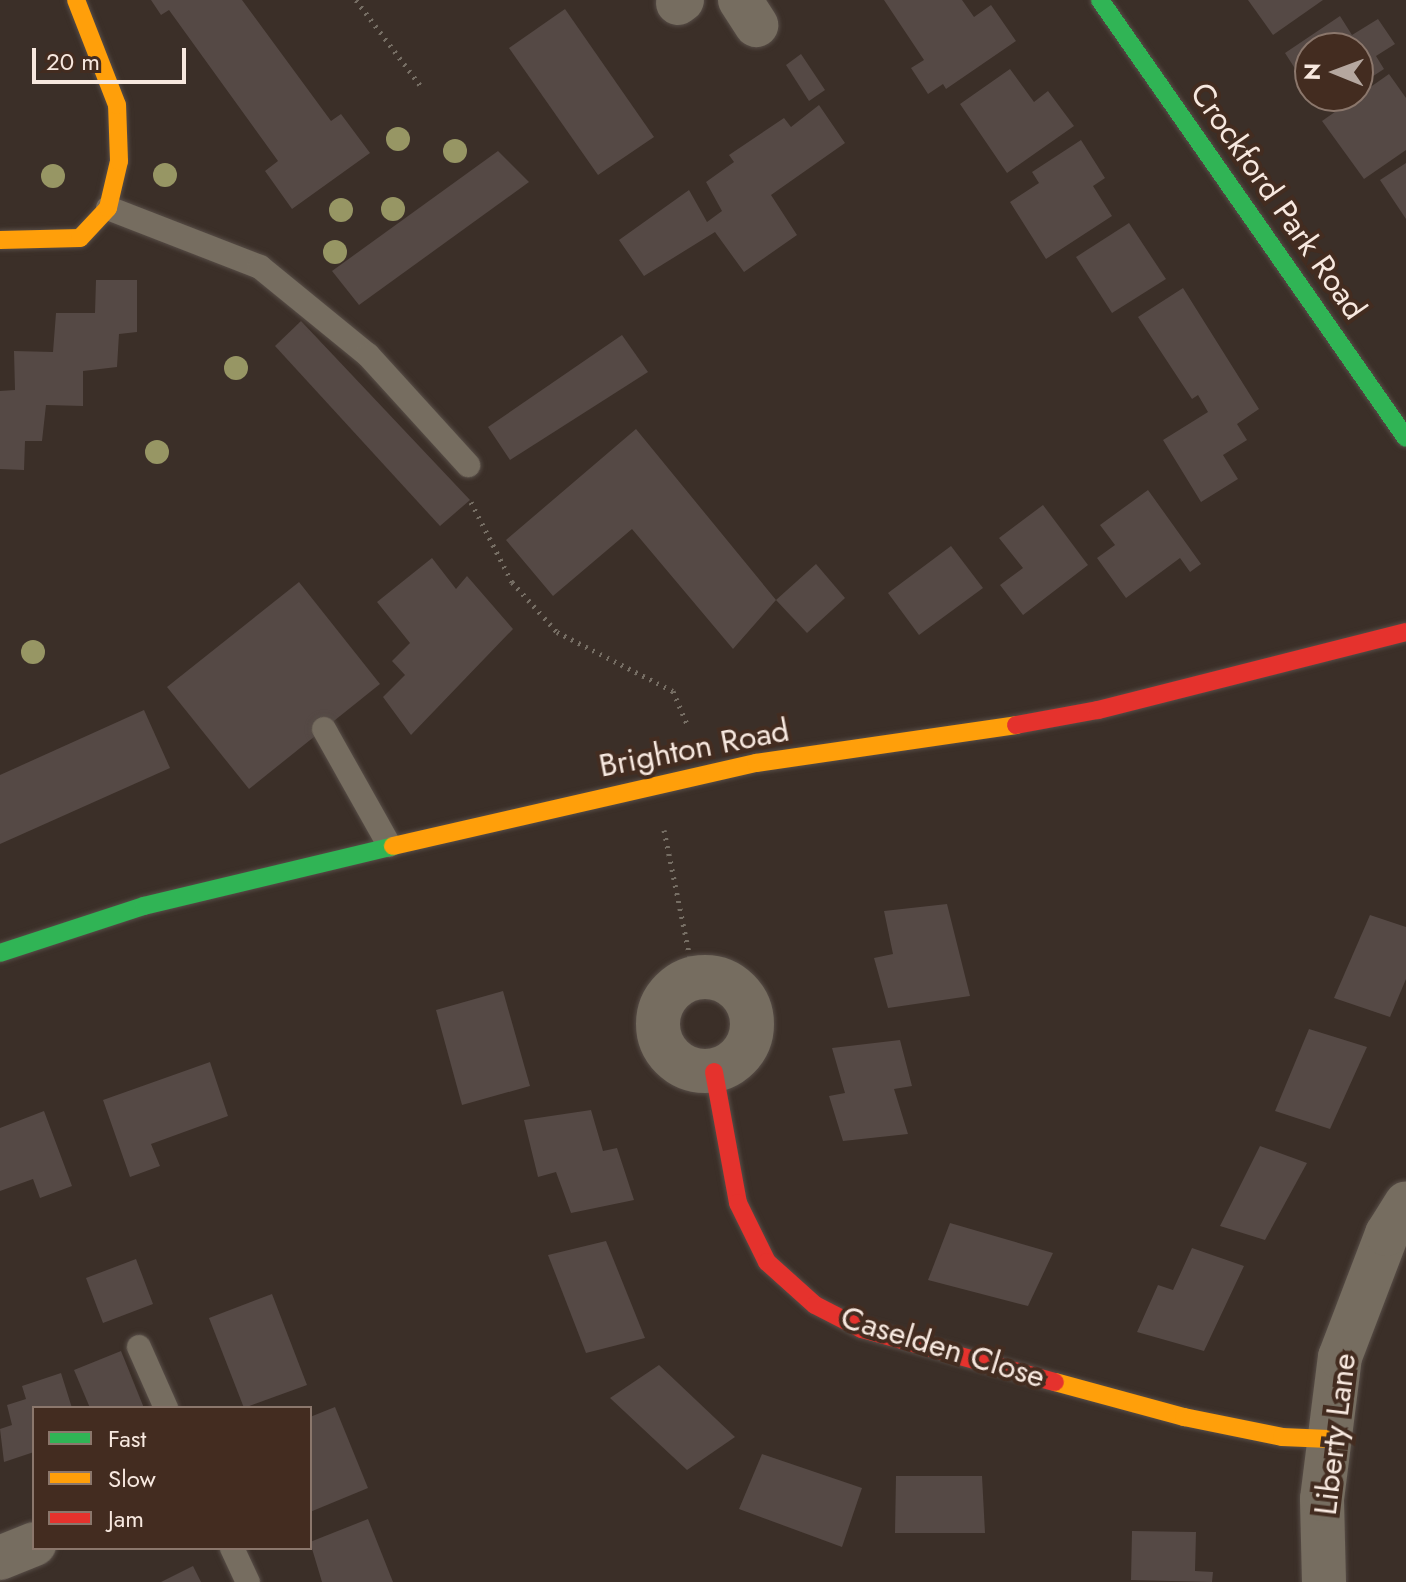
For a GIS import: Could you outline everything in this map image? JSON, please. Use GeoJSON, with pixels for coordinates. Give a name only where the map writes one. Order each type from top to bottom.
{"type":"FeatureCollection","features":[{"type":"Feature","properties":{"kind":"street"},"geometry":{"type":"LineString","coordinates":[[0,240],[80,238],[108,208],[119,161],[117,105],[88,20],[76,0]]}},
{"type":"Feature","properties":{"kind":"street","name":"Crockford Park Road"},"geometry":{"type":"LineString","coordinates":[[1100,0],[1406,438]]}},
{"type":"Feature","properties":{"kind":"street","name":"Brighton Road"},"geometry":{"type":"LineString","coordinates":[[0,953],[144,906],[389,845],[655,784],[1098,710],[1406,632]]}},
{"type":"Feature","properties":{"kind":"street"},"geometry":{"type":"LineString","coordinates":[[694,978],[724,980],[737,989],[752,1015],[753,1030],[740,1057],[714,1072],[682,1066],[660,1042],[659,1010],[667,995],[694,978]]}},
{"type":"Feature","properties":{"kind":"street","name":"Caselden Close"},"geometry":{"type":"LineString","coordinates":[[714,1072],[738,1203],[767,1262],[815,1305],[862,1329],[1184,1417],[1282,1437],[1329,1439]]}},
{"type":"Feature","properties":{"kind":"street","name":"Liberty Lane"},"geometry":{"type":"LineString","coordinates":[[1324,1582],[1322,1499],[1340,1357],[1387,1234],[1406,1203]]}},
{"type":"Feature","properties":{"kind":"street"},"geometry":{"type":"LineString","coordinates":[[0,1558],[32,1545]]}},
{"type":"Feature","properties":{"kind":"lane"},"geometry":{"type":"LineString","coordinates":[[108,208],[260,267],[368,355],[468,465]]}},
{"type":"Feature","properties":{"kind":"lane"},"geometry":{"type":"LineString","coordinates":[[324,729],[389,845]]}},
{"type":"Feature","properties":{"kind":"lane"},"geometry":{"type":"LineString","coordinates":[[139,1347],[165,1406]]}},
{"type":"Feature","properties":{"kind":"lane"},"geometry":{"type":"LineString","coordinates":[[233,1550],[248,1582]]}},
{"type":"Feature","properties":{"kind":"path"},"geometry":{"type":"LineString","coordinates":[[356,0],[423,89]]}},
{"type":"Feature","properties":{"kind":"path"},"geometry":{"type":"LineString","coordinates":[[468,465],[470,500],[512,582],[557,632],[673,691],[709,773]]}},
{"type":"Feature","properties":{"kind":"path"},"geometry":{"type":"LineString","coordinates":[[655,784],[694,978]]}},
{"type":"Feature","properties":{"kind":"building"},"geometry":{"type":"Polygon","coordinates":[[[151,0],[242,0],[331,121],[341,114],[370,153],[292,209],[265,171],[278,161],[169,10],[161,15],[151,0]]]}},
{"type":"Feature","properties":{"kind":"building"},"geometry":{"type":"Polygon","coordinates":[[[884,0],[962,0],[974,17],[991,5],[1016,41],[946,89],[943,84],[928,94],[911,68],[924,60],[884,0]]]}},
{"type":"Feature","properties":{"kind":"building"},"geometry":{"type":"Polygon","coordinates":[[[1248,0],[1323,0],[1273,35],[1248,0]]]}},
{"type":"Feature","properties":{"kind":"building"},"geometry":{"type":"Polygon","coordinates":[[[565,9],[654,137],[598,175],[509,48],[565,9]]]}},
{"type":"Feature","properties":{"kind":"building"},"geometry":{"type":"Polygon","coordinates":[[[1340,16],[1350,32],[1316,32],[1340,16]]]}},
{"type":"Feature","properties":{"kind":"building"},"geometry":{"type":"Polygon","coordinates":[[[1378,19],[1395,44],[1376,56],[1384,69],[1374,76],[1374,32],[1357,32],[1378,19]]]}},
{"type":"Feature","properties":{"kind":"building"},"geometry":{"type":"Polygon","coordinates":[[[1294,47],[1294,67],[1285,53],[1294,47]]]}},
{"type":"Feature","properties":{"kind":"building"},"geometry":{"type":"Polygon","coordinates":[[[801,54],[825,90],[809,101],[786,65],[801,54]]]}},
{"type":"Feature","properties":{"kind":"building"},"geometry":{"type":"Polygon","coordinates":[[[1010,69],[1034,102],[1048,91],[1074,126],[1007,173],[960,104],[1010,69]]]}},
{"type":"Feature","properties":{"kind":"building"},"geometry":{"type":"Polygon","coordinates":[[[1389,74],[1406,98],[1406,150],[1364,179],[1322,121],[1335,112],[1374,112],[1374,85],[1389,74]]]}},
{"type":"Feature","properties":{"kind":"building"},"geometry":{"type":"Polygon","coordinates":[[[819,105],[845,143],[771,195],[797,235],[744,272],[715,232],[644,276],[619,240],[689,190],[707,222],[722,211],[706,182],[734,162],[729,155],[784,118],[791,127],[819,105]]]}},
{"type":"Feature","properties":{"kind":"building"},"geometry":{"type":"Polygon","coordinates":[[[1081,140],[1105,178],[1093,186],[1112,216],[1046,259],[1010,202],[1039,183],[1032,172],[1081,140]]]}},
{"type":"Feature","properties":{"kind":"building"},"geometry":{"type":"Polygon","coordinates":[[[498,151],[529,182],[359,305],[332,271],[498,151]]]}},
{"type":"Feature","properties":{"kind":"building"},"geometry":{"type":"Polygon","coordinates":[[[1406,163],[1406,219],[1380,180],[1406,163]]]}},
{"type":"Feature","properties":{"kind":"building"},"geometry":{"type":"Polygon","coordinates":[[[1129,223],[1166,279],[1112,313],[1076,257],[1129,223]]]}},
{"type":"Feature","properties":{"kind":"building"},"geometry":{"type":"Polygon","coordinates":[[[96,280],[137,280],[137,332],[119,334],[117,367],[83,371],[83,406],[46,405],[42,441],[25,441],[24,470],[0,469],[0,391],[15,390],[14,351],[53,352],[56,313],[95,313],[96,280]]]}},
{"type":"Feature","properties":{"kind":"building"},"geometry":{"type":"Polygon","coordinates":[[[1183,288],[1259,409],[1237,424],[1247,440],[1223,455],[1238,479],[1201,502],[1163,440],[1208,412],[1198,395],[1192,399],[1138,317],[1183,288]]]}},
{"type":"Feature","properties":{"kind":"building"},"geometry":{"type":"Polygon","coordinates":[[[301,321],[470,500],[440,526],[275,346],[301,321]]]}},
{"type":"Feature","properties":{"kind":"building"},"geometry":{"type":"Polygon","coordinates":[[[622,335],[648,372],[510,460],[488,427],[622,335]]]}},
{"type":"Feature","properties":{"kind":"building"},"geometry":{"type":"Polygon","coordinates":[[[636,429],[776,600],[733,649],[632,529],[553,596],[506,540],[636,429]]]}},
{"type":"Feature","properties":{"kind":"building"},"geometry":{"type":"Polygon","coordinates":[[[1148,490],[1201,564],[1190,572],[1180,558],[1126,598],[1097,558],[1115,545],[1100,525],[1148,490]]]}},
{"type":"Feature","properties":{"kind":"building"},"geometry":{"type":"Polygon","coordinates":[[[1043,505],[1088,565],[1023,615],[1000,585],[1023,568],[999,538],[1043,505]]]}},
{"type":"Feature","properties":{"kind":"building"},"geometry":{"type":"Polygon","coordinates":[[[951,546],[983,588],[919,635],[888,593],[951,546]]]}},
{"type":"Feature","properties":{"kind":"building"},"geometry":{"type":"Polygon","coordinates":[[[432,558],[456,589],[467,576],[513,629],[411,735],[383,697],[405,675],[392,661],[410,643],[377,602],[432,558]]]}},
{"type":"Feature","properties":{"kind":"building"},"geometry":{"type":"Polygon","coordinates":[[[816,564],[845,598],[807,633],[776,600],[816,564]]]}},
{"type":"Feature","properties":{"kind":"building"},"geometry":{"type":"Polygon","coordinates":[[[299,582],[380,684],[249,789],[167,687],[299,582]]]}},
{"type":"Feature","properties":{"kind":"building"},"geometry":{"type":"Polygon","coordinates":[[[144,710],[170,768],[0,844],[0,775],[144,710]]]}},
{"type":"Feature","properties":{"kind":"building"},"geometry":{"type":"Polygon","coordinates":[[[947,904],[970,996],[888,1008],[874,958],[893,954],[884,911],[947,904]]]}},
{"type":"Feature","properties":{"kind":"building"},"geometry":{"type":"Polygon","coordinates":[[[1370,915],[1406,927],[1406,979],[1390,1017],[1334,998],[1370,915]]]}},
{"type":"Feature","properties":{"kind":"building"},"geometry":{"type":"Polygon","coordinates":[[[503,991],[530,1086],[462,1105],[436,1010],[503,991]]]}},
{"type":"Feature","properties":{"kind":"building"},"geometry":{"type":"Polygon","coordinates":[[[1309,1029],[1367,1047],[1330,1129],[1275,1111],[1309,1029]]]}},
{"type":"Feature","properties":{"kind":"building"},"geometry":{"type":"Polygon","coordinates":[[[900,1040],[912,1086],[894,1089],[908,1134],[843,1141],[829,1096],[845,1093],[832,1048],[900,1040]]]}},
{"type":"Feature","properties":{"kind":"building"},"geometry":{"type":"Polygon","coordinates":[[[210,1062],[228,1116],[151,1144],[160,1166],[130,1177],[103,1100],[210,1062]]]}},
{"type":"Feature","properties":{"kind":"building"},"geometry":{"type":"Polygon","coordinates":[[[591,1110],[603,1151],[617,1148],[634,1200],[571,1213],[556,1172],[538,1177],[524,1120],[591,1110]]]}},
{"type":"Feature","properties":{"kind":"building"},"geometry":{"type":"Polygon","coordinates":[[[44,1111],[72,1186],[40,1198],[33,1179],[0,1191],[0,1128],[44,1111]]]}},
{"type":"Feature","properties":{"kind":"building"},"geometry":{"type":"Polygon","coordinates":[[[1260,1146],[1307,1163],[1265,1240],[1220,1226],[1260,1146]]]}},
{"type":"Feature","properties":{"kind":"building"},"geometry":{"type":"Polygon","coordinates":[[[950,1223],[1053,1253],[1028,1306],[928,1280],[950,1223]]]}},
{"type":"Feature","properties":{"kind":"building"},"geometry":{"type":"Polygon","coordinates":[[[606,1241],[645,1338],[586,1353],[548,1255],[606,1241]]]}},
{"type":"Feature","properties":{"kind":"building"},"geometry":{"type":"Polygon","coordinates":[[[1192,1248],[1244,1266],[1204,1351],[1137,1332],[1158,1285],[1173,1290],[1192,1248]]]}},
{"type":"Feature","properties":{"kind":"building"},"geometry":{"type":"Polygon","coordinates":[[[136,1259],[153,1304],[103,1323],[86,1278],[136,1259]]]}},
{"type":"Feature","properties":{"kind":"building"},"geometry":{"type":"Polygon","coordinates":[[[272,1294],[307,1385],[243,1406],[209,1318],[272,1294]]]}},
{"type":"Feature","properties":{"kind":"building"},"geometry":{"type":"Polygon","coordinates":[[[121,1351],[143,1406],[89,1406],[74,1370],[121,1351]]]}},
{"type":"Feature","properties":{"kind":"building"},"geometry":{"type":"Polygon","coordinates":[[[659,1365],[735,1437],[687,1470],[610,1398],[659,1365]]]}},
{"type":"Feature","properties":{"kind":"building"},"geometry":{"type":"Polygon","coordinates":[[[61,1373],[71,1406],[32,1406],[32,1453],[4,1462],[0,1429],[12,1425],[7,1405],[26,1399],[22,1386],[61,1373]]]}},
{"type":"Feature","properties":{"kind":"building"},"geometry":{"type":"Polygon","coordinates":[[[335,1407],[368,1488],[312,1511],[312,1416],[335,1407]]]}},
{"type":"Feature","properties":{"kind":"building"},"geometry":{"type":"Polygon","coordinates":[[[762,1454],[862,1488],[842,1547],[739,1509],[762,1454]]]}},
{"type":"Feature","properties":{"kind":"building"},"geometry":{"type":"Polygon","coordinates":[[[896,1476],[982,1476],[985,1533],[895,1533],[896,1476]]]}},
{"type":"Feature","properties":{"kind":"building"},"geometry":{"type":"Polygon","coordinates":[[[368,1519],[393,1582],[322,1582],[312,1541],[368,1519]]]}},
{"type":"Feature","properties":{"kind":"building"},"geometry":{"type":"Polygon","coordinates":[[[1132,1531],[1196,1532],[1195,1571],[1213,1572],[1212,1582],[1131,1580],[1132,1531]]]}},
{"type":"Feature","properties":{"kind":"building"},"geometry":{"type":"Polygon","coordinates":[[[193,1566],[201,1582],[161,1582],[193,1566]]]}},
{"type":"Feature","properties":{"kind":"traffic: fast"},"geometry":{"type":"LineString","coordinates":[[1100,0],[1406,438]]}},
{"type":"Feature","properties":{"kind":"traffic: fast"},"geometry":{"type":"LineString","coordinates":[[0,953],[144,906],[393,846]]}},
{"type":"Feature","properties":{"kind":"traffic: slow"},"geometry":{"type":"LineString","coordinates":[[0,240],[80,238],[108,208],[119,161],[117,105],[76,0]]}},
{"type":"Feature","properties":{"kind":"traffic: slow"},"geometry":{"type":"LineString","coordinates":[[393,846],[756,763],[1016,725]]}},
{"type":"Feature","properties":{"kind":"traffic: slow"},"geometry":{"type":"LineString","coordinates":[[1055,1382],[1184,1417],[1282,1437],[1329,1439]]}},
{"type":"Feature","properties":{"kind":"traffic: jam"},"geometry":{"type":"LineString","coordinates":[[1016,725],[1098,710],[1406,632]]}},
{"type":"Feature","properties":{"kind":"traffic: jam"},"geometry":{"type":"LineString","coordinates":[[714,1072],[738,1203],[767,1262],[815,1305],[862,1329],[1055,1382]]}}]}
